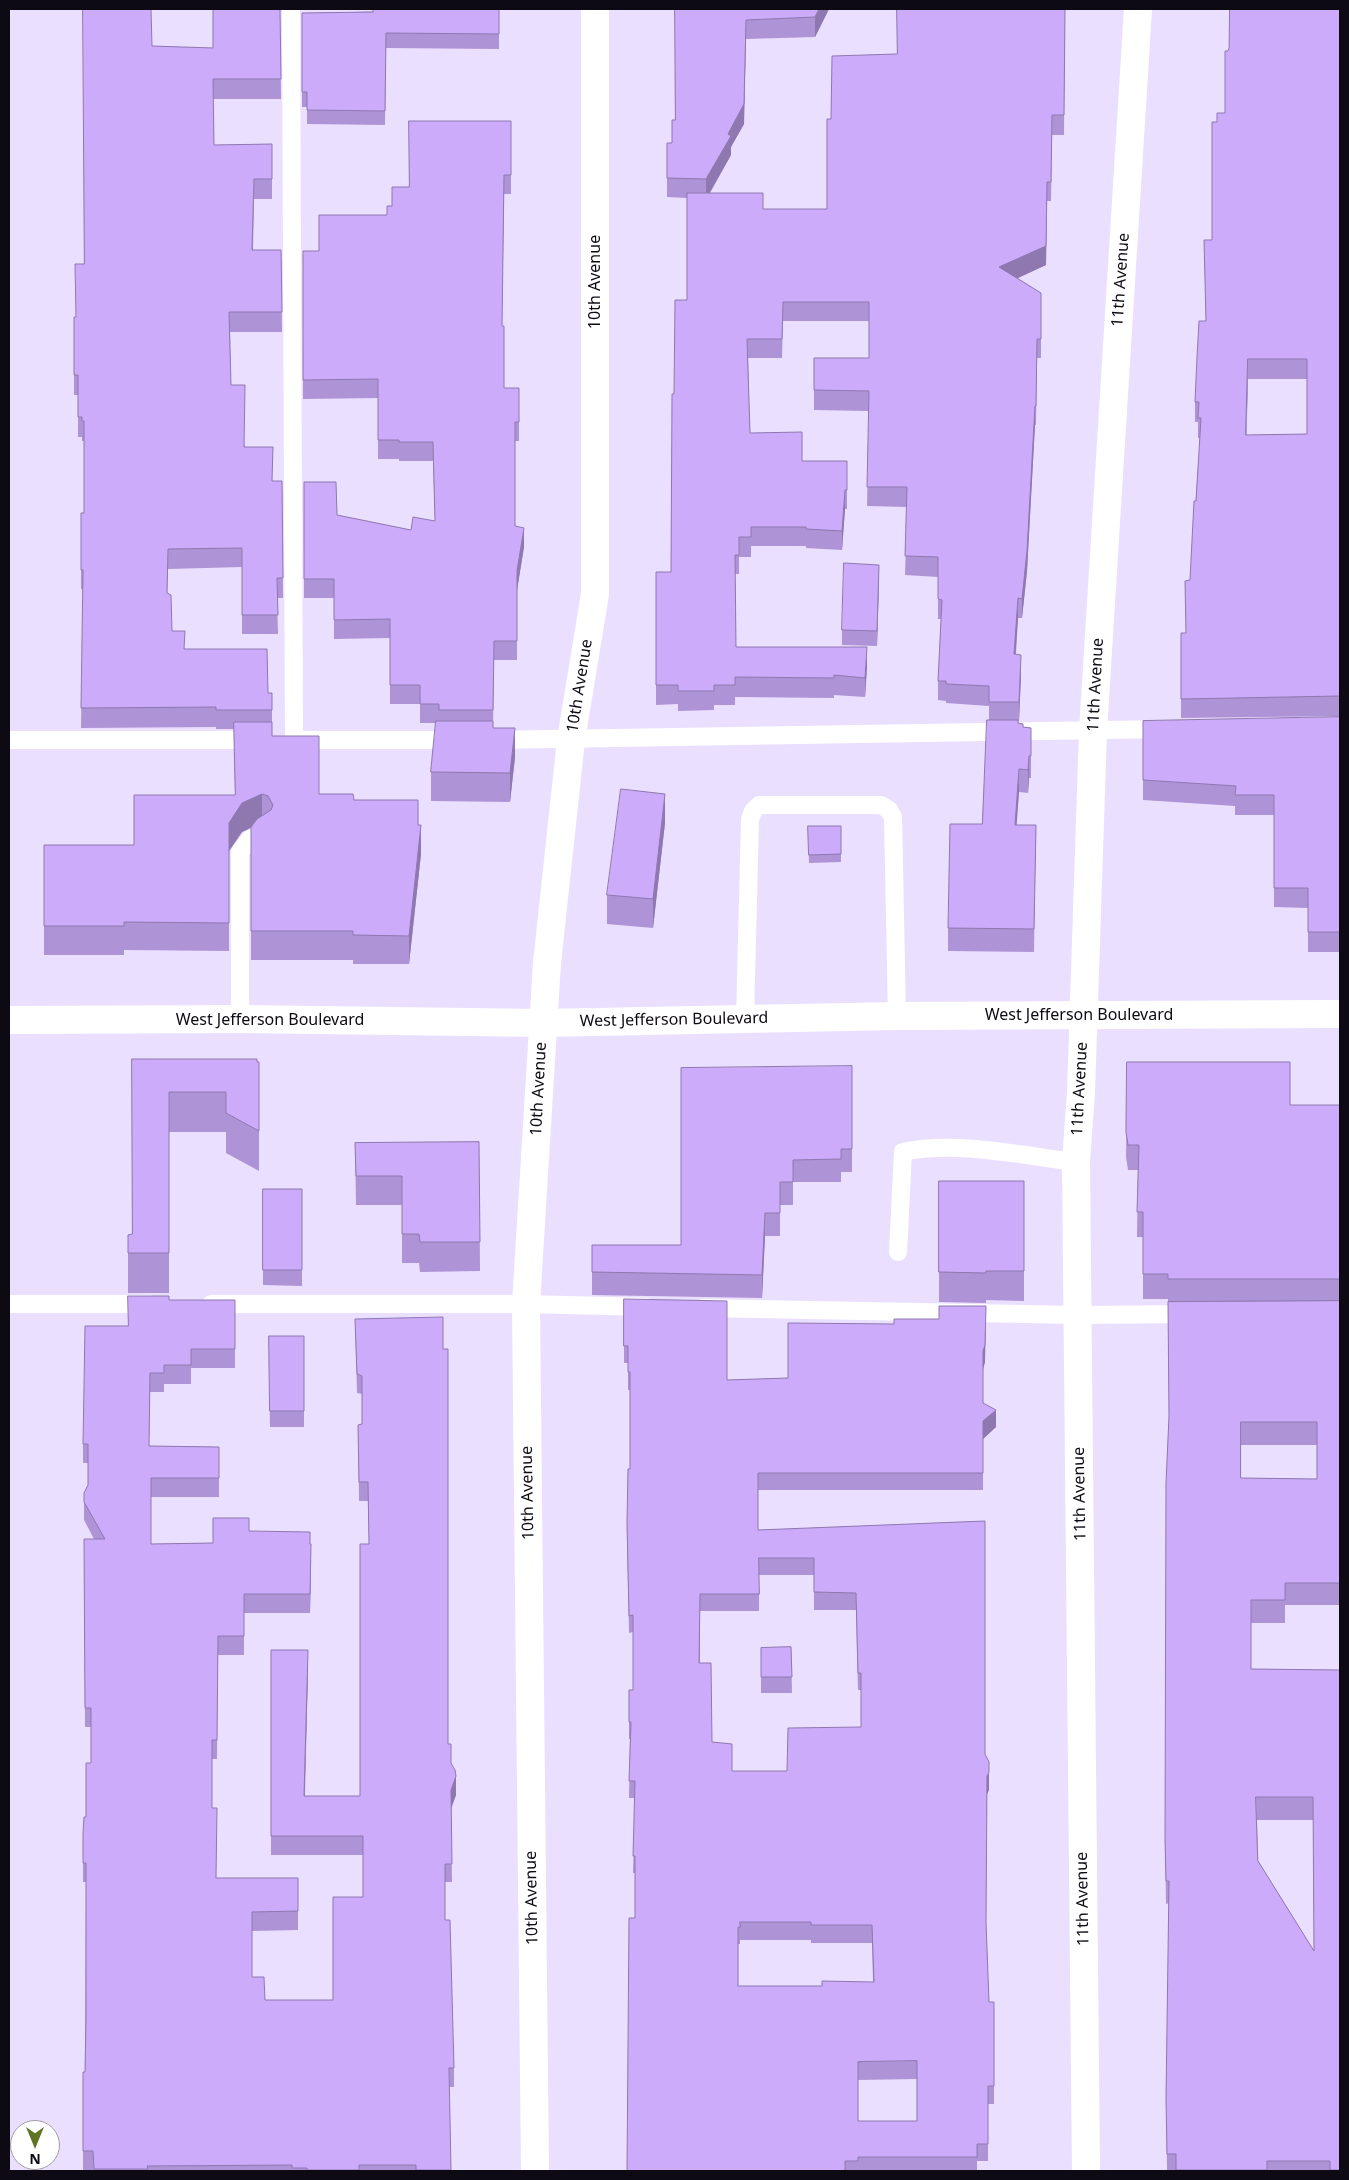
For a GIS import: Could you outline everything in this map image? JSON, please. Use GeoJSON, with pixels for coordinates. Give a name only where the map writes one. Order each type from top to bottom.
{"type":"FeatureCollection","features":[{"type":"Feature","properties":{"kind":"street","name":"10th Avenue"},"geometry":{"type":"LineString","coordinates":[[536,2171],[526,1304],[547,963],[572,740],[594,594],[594,9]]}},
{"type":"Feature","properties":{"kind":"street","name":"11th Avenue"},"geometry":{"type":"LineString","coordinates":[[1086,2171],[1076,1162],[1081,1092],[1093,731],[1138,9]]}},
{"type":"Feature","properties":{"kind":"street","name":"West Jefferson Boulevard"},"geometry":{"type":"LineString","coordinates":[[9,1020],[240,1019],[543,1024],[898,1016],[1340,1014]]}},
{"type":"Feature","properties":{"kind":"lane"},"geometry":{"type":"LineString","coordinates":[[291,9],[294,740]]}},
{"type":"Feature","properties":{"kind":"lane"},"geometry":{"type":"LineString","coordinates":[[9,740],[572,740],[1184,729]]}},
{"type":"Feature","properties":{"kind":"lane"},"geometry":{"type":"LineString","coordinates":[[745,1019],[750,820],[752,811],[759,805],[881,805],[889,810],[893,818],[898,1016]]}},
{"type":"Feature","properties":{"kind":"lane"},"geometry":{"type":"LineString","coordinates":[[240,1019],[240,852],[250,838],[262,833]]}},
{"type":"Feature","properties":{"kind":"lane"},"geometry":{"type":"LineString","coordinates":[[898,1252],[904,1152],[948,1148],[984,1150],[1076,1162]]}},
{"type":"Feature","properties":{"kind":"lane"},"geometry":{"type":"LineString","coordinates":[[9,1304],[168,1304]]}},
{"type":"Feature","properties":{"kind":"lane"},"geometry":{"type":"LineString","coordinates":[[198,1304],[526,1304],[664,1307]]}},
{"type":"Feature","properties":{"kind":"lane"},"geometry":{"type":"LineString","coordinates":[[684,1307],[1078,1315],[1204,1314]]}},
{"type":"Feature","properties":{"kind":"building"},"geometry":{"type":"Polygon","coordinates":[[[83,9],[151,9],[152,46],[213,48],[213,9],[280,9],[281,79],[213,79],[214,145],[272,144],[272,179],[254,179],[252,250],[281,250],[282,312],[229,312],[231,385],[245,385],[244,447],[273,447],[272,481],[282,481],[283,578],[277,578],[278,615],[242,615],[242,548],[168,549],[167,593],[171,595],[172,631],[185,631],[184,649],[267,649],[268,693],[272,693],[272,710],[216,710],[216,707],[81,708],[83,570],[81,570],[81,513],[84,513],[84,421],[82,421],[82,417],[78,417],[78,375],[74,375],[74,317],[76,317],[75,264],[84,264],[83,9]]]}},
{"type":"Feature","properties":{"kind":"building"},"geometry":{"type":"Polygon","coordinates":[[[373,9],[499,9],[499,34],[386,33],[385,111],[307,110],[307,92],[302,92],[302,13],[373,12],[373,9]]]}},
{"type":"Feature","properties":{"kind":"building"},"geometry":{"type":"Polygon","coordinates":[[[675,9],[819,9],[815,17],[746,20],[744,104],[728,134],[731,136],[706,179],[667,178],[667,143],[672,143],[672,120],[675,120],[675,9]]]}},
{"type":"Feature","properties":{"kind":"building"},"geometry":{"type":"Polygon","coordinates":[[[897,9],[1065,9],[1064,115],[1052,115],[1051,182],[1047,182],[1046,246],[999,267],[1041,293],[1041,339],[1037,339],[1036,406],[1027,551],[1022,599],[1018,598],[1014,654],[1021,655],[1019,702],[989,702],[989,686],[946,684],[946,681],[938,681],[942,600],[938,599],[938,557],[905,556],[907,487],[867,487],[869,391],[814,390],[814,358],[869,358],[869,302],[783,302],[782,339],[747,339],[750,433],[802,432],[802,461],[847,461],[847,490],[845,490],[842,531],[806,529],[806,527],[751,527],[751,537],[739,537],[739,555],[735,555],[736,647],[867,647],[865,678],[834,675],[834,678],[735,677],[735,685],[714,685],[714,691],[678,691],[678,685],[656,685],[656,572],[671,572],[672,394],[674,394],[675,300],[687,300],[687,193],[763,193],[763,209],[827,209],[827,119],[831,119],[832,56],[897,54],[897,9]]]}},
{"type":"Feature","properties":{"kind":"building"},"geometry":{"type":"Polygon","coordinates":[[[1230,9],[1340,9],[1340,696],[1181,699],[1181,633],[1186,633],[1185,581],[1190,580],[1201,418],[1198,418],[1199,402],[1195,402],[1199,321],[1206,321],[1204,240],[1212,240],[1212,122],[1217,122],[1217,113],[1225,113],[1225,51],[1228,51],[1230,9]],[[1248,359],[1246,435],[1307,434],[1307,359],[1248,359]]]}},
{"type":"Feature","properties":{"kind":"building"},"geometry":{"type":"Polygon","coordinates":[[[409,121],[511,121],[511,175],[504,175],[502,326],[504,326],[504,388],[519,388],[519,422],[515,422],[515,526],[524,528],[517,571],[517,641],[494,641],[493,710],[439,710],[439,704],[420,704],[420,685],[390,685],[390,619],[334,620],[334,579],[304,579],[304,482],[336,482],[337,515],[411,530],[413,517],[435,521],[433,442],[378,440],[378,379],[303,380],[303,251],[319,251],[319,215],[387,215],[387,206],[392,206],[392,187],[409,187],[409,121]]]}},
{"type":"Feature","properties":{"kind":"building"},"geometry":{"type":"Polygon","coordinates":[[[844,563],[879,565],[877,631],[842,630],[844,563]]]}},
{"type":"Feature","properties":{"kind":"building"},"geometry":{"type":"Polygon","coordinates":[[[1340,717],[1340,932],[1308,932],[1308,888],[1274,888],[1274,795],[1235,795],[1236,786],[1143,780],[1143,721],[1340,717]]]}},
{"type":"Feature","properties":{"kind":"building"},"geometry":{"type":"Polygon","coordinates":[[[987,720],[1018,720],[1018,723],[1023,724],[1023,727],[1031,728],[1031,756],[1029,756],[1028,770],[1019,769],[1015,825],[1036,825],[1034,929],[948,928],[950,824],[982,824],[987,720]]]}},
{"type":"Feature","properties":{"kind":"building"},"geometry":{"type":"Polygon","coordinates":[[[436,721],[493,721],[493,728],[515,728],[510,773],[431,772],[436,721]]]}},
{"type":"Feature","properties":{"kind":"building"},"geometry":{"type":"Polygon","coordinates":[[[234,722],[272,722],[272,736],[319,736],[319,794],[353,794],[354,800],[418,800],[418,825],[421,825],[409,936],[353,935],[353,931],[251,931],[251,827],[257,819],[271,810],[273,805],[268,796],[262,794],[242,803],[229,823],[229,923],[124,922],[124,926],[44,926],[44,845],[134,845],[134,795],[235,795],[234,722]]]}},
{"type":"Feature","properties":{"kind":"building"},"geometry":{"type":"Polygon","coordinates":[[[621,789],[665,794],[653,899],[607,895],[621,789]]]}},
{"type":"Feature","properties":{"kind":"building"},"geometry":{"type":"Polygon","coordinates":[[[808,826],[841,826],[841,854],[809,855],[808,826]]]}},
{"type":"Feature","properties":{"kind":"building"},"geometry":{"type":"Polygon","coordinates":[[[132,1059],[257,1059],[257,1062],[259,1062],[259,1131],[226,1113],[226,1092],[169,1092],[169,1253],[128,1253],[128,1235],[132,1234],[132,1059]]]}},
{"type":"Feature","properties":{"kind":"building"},"geometry":{"type":"Polygon","coordinates":[[[1127,1062],[1290,1062],[1290,1105],[1340,1105],[1340,1279],[1168,1279],[1168,1274],[1143,1274],[1143,1212],[1137,1212],[1139,1145],[1128,1145],[1126,1132],[1127,1062]]]}},
{"type":"Feature","properties":{"kind":"building"},"geometry":{"type":"Polygon","coordinates":[[[852,1066],[852,1149],[841,1149],[841,1159],[793,1160],[793,1182],[780,1182],[780,1213],[765,1213],[762,1275],[592,1272],[592,1245],[681,1245],[681,1068],[852,1066]]]}},
{"type":"Feature","properties":{"kind":"building"},"geometry":{"type":"Polygon","coordinates":[[[479,1142],[480,1242],[420,1242],[419,1234],[402,1234],[402,1176],[356,1176],[355,1143],[479,1142]]]}},
{"type":"Feature","properties":{"kind":"building"},"geometry":{"type":"Polygon","coordinates":[[[939,1181],[1024,1181],[1024,1271],[986,1271],[986,1273],[939,1272],[939,1181]]]}},
{"type":"Feature","properties":{"kind":"building"},"geometry":{"type":"Polygon","coordinates":[[[263,1189],[302,1189],[302,1270],[263,1270],[263,1189]]]}},
{"type":"Feature","properties":{"kind":"building"},"geometry":{"type":"Polygon","coordinates":[[[128,1296],[169,1296],[169,1300],[235,1300],[235,1349],[191,1349],[191,1365],[164,1365],[164,1373],[150,1373],[149,1446],[219,1447],[219,1478],[151,1478],[151,1544],[213,1543],[213,1518],[249,1518],[249,1531],[310,1532],[310,1594],[244,1594],[244,1636],[218,1636],[217,1740],[212,1740],[212,1808],[217,1808],[216,1878],[298,1878],[298,1911],[252,1912],[252,1977],[264,1977],[265,2000],[333,2000],[333,1897],[363,1897],[363,1836],[271,1836],[271,1650],[308,1650],[304,1796],[360,1796],[360,1544],[369,1544],[368,1482],[359,1482],[358,1425],[362,1424],[362,1376],[357,1374],[355,1319],[443,1317],[443,1349],[448,1349],[448,1744],[451,1744],[451,1763],[456,1776],[451,1790],[452,1864],[445,1864],[445,1920],[450,1920],[454,2068],[449,2068],[451,2170],[416,2170],[416,2165],[359,2165],[359,2170],[307,2170],[307,2168],[292,2168],[292,2165],[147,2166],[148,2169],[94,2169],[93,2151],[83,2151],[83,2072],[85,2072],[86,2015],[86,1863],[83,1863],[83,1833],[84,1817],[86,1817],[86,1763],[91,1763],[91,1708],[85,1708],[84,1539],[105,1539],[84,1502],[84,1493],[88,1485],[88,1444],[83,1444],[85,1326],[128,1326],[128,1296]]]}},
{"type":"Feature","properties":{"kind":"building"},"geometry":{"type":"Polygon","coordinates":[[[624,1299],[727,1301],[727,1380],[788,1378],[788,1323],[894,1324],[894,1319],[939,1319],[939,1306],[986,1306],[985,1345],[983,1351],[983,1403],[996,1410],[983,1421],[983,1473],[758,1473],[758,1530],[985,1521],[985,1754],[989,1762],[987,1776],[986,1922],[989,2002],[994,2002],[994,2086],[988,2086],[988,2144],[977,2144],[977,2157],[858,2157],[858,2161],[845,2161],[845,2171],[627,2171],[629,1918],[635,1918],[635,1856],[633,1856],[635,1781],[629,1781],[631,1722],[629,1722],[629,1690],[633,1690],[633,1615],[629,1616],[627,1522],[628,1469],[630,1469],[630,1372],[628,1372],[628,1346],[624,1346],[624,1299]],[[759,1558],[759,1594],[700,1594],[699,1663],[711,1663],[712,1742],[732,1744],[732,1771],[787,1771],[788,1728],[861,1727],[861,1673],[858,1673],[856,1593],[814,1592],[814,1558],[759,1558]],[[740,1922],[740,1927],[738,1927],[738,1986],[822,1986],[822,1981],[874,1982],[872,1925],[811,1925],[811,1922],[740,1922]],[[917,2061],[858,2062],[858,2121],[917,2121],[917,2061]]]}},
{"type":"Feature","properties":{"kind":"building"},"geometry":{"type":"Polygon","coordinates":[[[1340,1301],[1340,1583],[1285,1583],[1285,1600],[1251,1600],[1251,1669],[1340,1670],[1340,2170],[1330,2170],[1330,2161],[1267,2161],[1267,2170],[1176,2170],[1176,2154],[1167,2154],[1169,1881],[1166,1881],[1165,1839],[1166,1483],[1169,1416],[1168,1302],[1340,1301]],[[1241,1422],[1241,1478],[1317,1479],[1317,1422],[1241,1422]],[[1256,1797],[1258,1861],[1314,1951],[1313,1797],[1256,1797]]]}},
{"type":"Feature","properties":{"kind":"building"},"geometry":{"type":"Polygon","coordinates":[[[269,1336],[304,1336],[304,1411],[270,1411],[269,1336]]]}},
{"type":"Feature","properties":{"kind":"building"},"geometry":{"type":"Polygon","coordinates":[[[791,1647],[792,1677],[761,1677],[761,1648],[791,1647]]]}}]}
